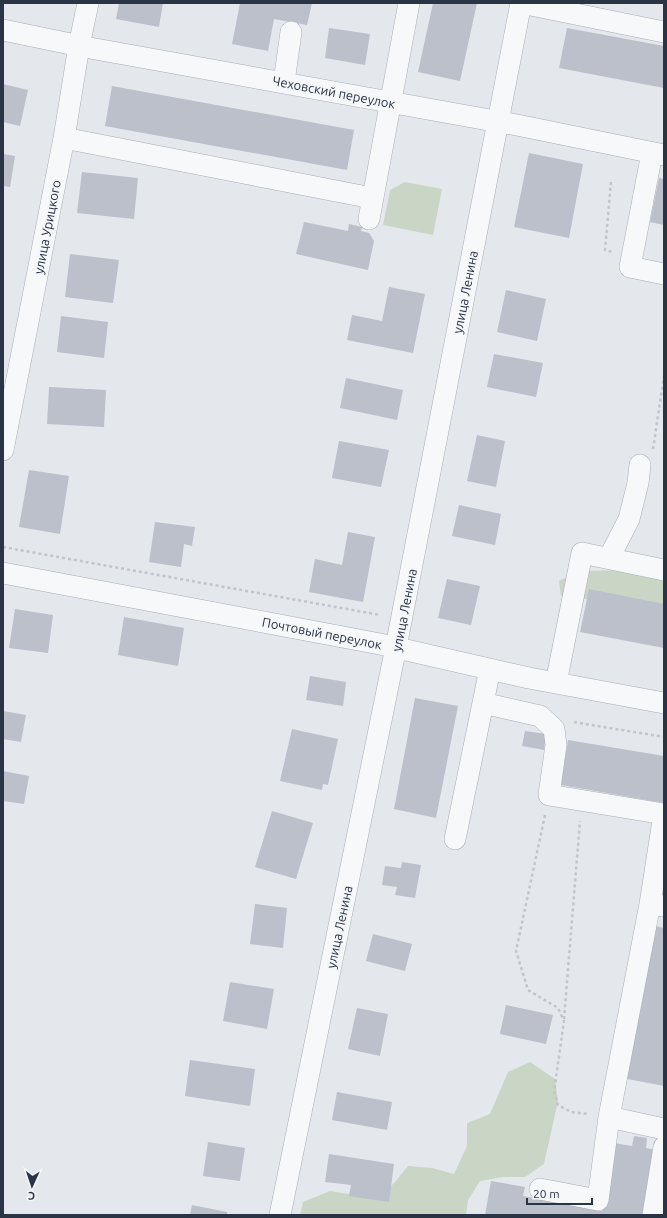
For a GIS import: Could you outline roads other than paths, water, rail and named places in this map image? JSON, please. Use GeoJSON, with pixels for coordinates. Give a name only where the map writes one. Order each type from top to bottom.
{"type":"FeatureCollection","features":[{"type":"Feature","properties":{"kind":"street","name":"улица Урицкого"},"geometry":{"type":"LineString","coordinates":[[3,450],[64,138],[79,46],[88,3]]}},
{"type":"Feature","properties":{"kind":"street"},"geometry":{"type":"LineString","coordinates":[[368,219],[392,103],[409,3]]}},
{"type":"Feature","properties":{"kind":"street"},"geometry":{"type":"LineString","coordinates":[[521,3],[664,32]]}},
{"type":"Feature","properties":{"kind":"street","name":"улица Ленина"},"geometry":{"type":"LineString","coordinates":[[280,1215],[396,648],[521,3]]}},
{"type":"Feature","properties":{"kind":"street","name":"Чеховский переулок"},"geometry":{"type":"LineString","coordinates":[[3,30],[79,46],[498,121],[658,154]]}},
{"type":"Feature","properties":{"kind":"street"},"geometry":{"type":"LineString","coordinates":[[284,82],[291,32]]}},
{"type":"Feature","properties":{"kind":"street"},"geometry":{"type":"LineString","coordinates":[[64,138],[372,198]]}},
{"type":"Feature","properties":{"kind":"street"},"geometry":{"type":"LineString","coordinates":[[658,154],[630,267],[664,274]]}},
{"type":"Feature","properties":{"kind":"street"},"geometry":{"type":"LineString","coordinates":[[609,558],[629,519],[638,484],[640,465]]}},
{"type":"Feature","properties":{"kind":"street"},"geometry":{"type":"LineString","coordinates":[[556,683],[582,553],[664,570]]}},
{"type":"Feature","properties":{"kind":"street","name":"Почтовый переулок"},"geometry":{"type":"LineString","coordinates":[[3,573],[396,648],[556,683],[664,703]]}},
{"type":"Feature","properties":{"kind":"street"},"geometry":{"type":"LineString","coordinates":[[455,839],[490,669]]}},
{"type":"Feature","properties":{"kind":"street"},"geometry":{"type":"LineString","coordinates":[[483,703],[540,716],[554,729],[556,745],[549,795],[664,814],[657,905],[609,1117],[598,1200],[540,1189]]}},
{"type":"Feature","properties":{"kind":"street"},"geometry":{"type":"LineString","coordinates":[[609,1117],[664,1129]]}},
{"type":"Feature","properties":{"kind":"street"},"geometry":{"type":"LineString","coordinates":[[653,1215],[664,1147]]}}]}
